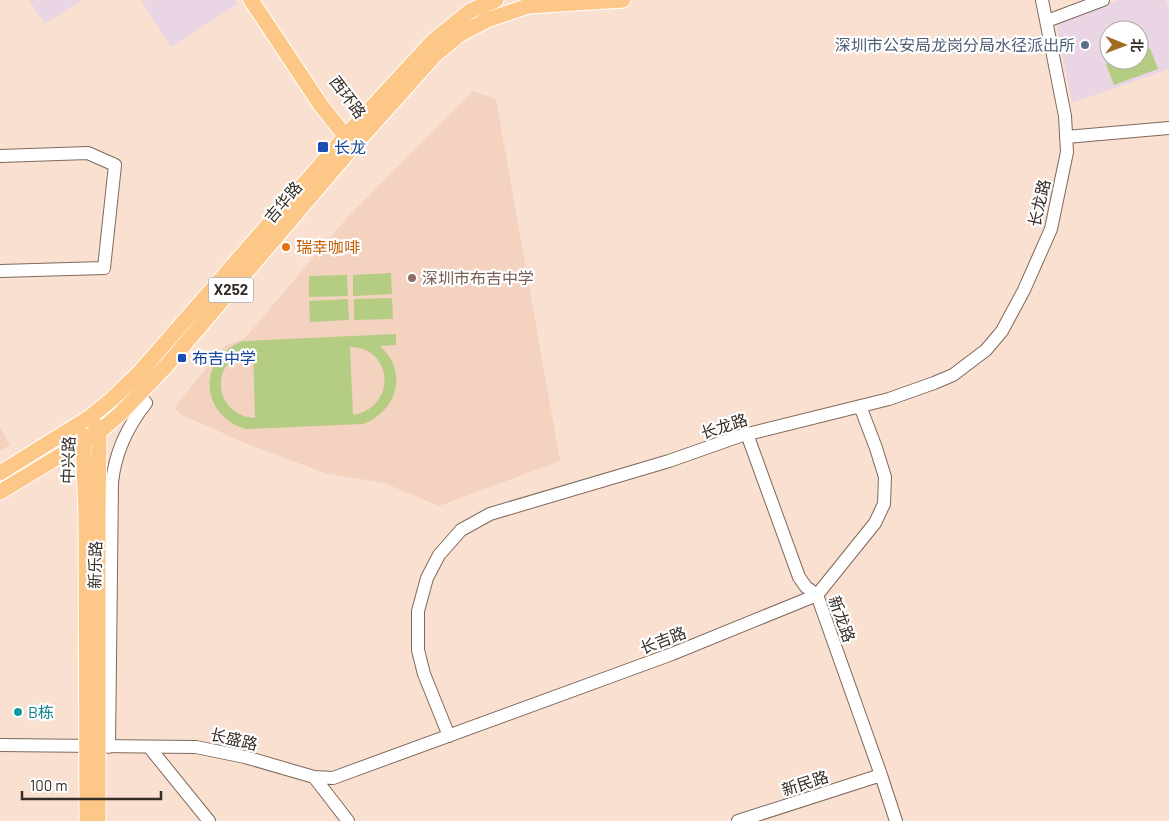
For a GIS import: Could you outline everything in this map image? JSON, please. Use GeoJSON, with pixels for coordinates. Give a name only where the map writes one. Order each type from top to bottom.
{"type":"FeatureCollection","features":[{"type":"Feature","properties":{"kind":"main road","name":"西环路"},"geometry":{"type":"LineString","coordinates":[[251,0],[320,104],[352,136]]}},
{"type":"Feature","properties":{"kind":"main road","name":"西环路"},"geometry":{"type":"LineString","coordinates":[[259,0],[352,136]]}},
{"type":"Feature","properties":{"kind":"main road","name":"吉华路"},"geometry":{"type":"LineString","coordinates":[[0,473],[90,417],[112,399],[139,373],[352,136],[433,41],[470,11],[496,0]]}},
{"type":"Feature","properties":{"kind":"main road","name":"吉华路"},"geometry":{"type":"LineString","coordinates":[[0,492],[99,432],[120,414],[167,365],[352,136],[459,35],[487,20],[528,6],[623,0]]}},
{"type":"Feature","properties":{"kind":"main road","name":"中兴路"},"geometry":{"type":"LineString","coordinates":[[88,821],[92,515],[99,432],[90,417]]}},
{"type":"Feature","properties":{"kind":"main road","name":"中兴路"},"geometry":{"type":"LineString","coordinates":[[90,417],[83,442],[92,515],[98,821]]}},
{"type":"Feature","properties":{"kind":"street","name":"长龙路"},"geometry":{"type":"LineString","coordinates":[[449,736],[424,674],[418,650],[418,610],[427,578],[439,555],[461,530],[490,514],[669,461],[747,434],[860,406],[934,383],[953,375],[986,350],[1002,330],[1024,290],[1051,229],[1067,152],[1065,116],[1042,0]]}},
{"type":"Feature","properties":{"kind":"street"},"geometry":{"type":"LineString","coordinates":[[1047,21],[1102,0]]}},
{"type":"Feature","properties":{"kind":"street"},"geometry":{"type":"LineString","coordinates":[[1066,137],[1169,128]]}},
{"type":"Feature","properties":{"kind":"street"},"geometry":{"type":"LineString","coordinates":[[0,156],[88,153],[115,165],[104,268],[0,271]]}},
{"type":"Feature","properties":{"kind":"street","name":"新乐路"},"geometry":{"type":"LineString","coordinates":[[99,747],[112,483],[117,454],[124,437],[146,403],[139,395]]}},
{"type":"Feature","properties":{"kind":"street","name":"长吉路"},"geometry":{"type":"LineString","coordinates":[[314,777],[333,778],[672,654],[817,595],[875,523],[884,504],[885,477],[860,406]]}},
{"type":"Feature","properties":{"kind":"street","name":"新龙路"},"geometry":{"type":"LineString","coordinates":[[747,434],[799,577],[806,587],[817,595],[882,775],[896,821]]}},
{"type":"Feature","properties":{"kind":"street","name":"长盛路"},"geometry":{"type":"LineString","coordinates":[[0,745],[196,747],[245,757],[314,777]]}},
{"type":"Feature","properties":{"kind":"street"},"geometry":{"type":"LineString","coordinates":[[88,821],[99,747]]}},
{"type":"Feature","properties":{"kind":"street"},"geometry":{"type":"LineString","coordinates":[[98,821],[99,747]]}},
{"type":"Feature","properties":{"kind":"street"},"geometry":{"type":"LineString","coordinates":[[149,747],[209,821]]}},
{"type":"Feature","properties":{"kind":"street","name":"新民路"},"geometry":{"type":"LineString","coordinates":[[738,821],[882,775]]}},
{"type":"Feature","properties":{"kind":"street"},"geometry":{"type":"LineString","coordinates":[[314,777],[348,821]]}},
{"type":"Feature","properties":{"kind":"shaded area"},"geometry":{"type":"Polygon","coordinates":[[[29,0],[82,0],[45,24],[29,0]]]}},
{"type":"Feature","properties":{"kind":"shaded area"},"geometry":{"type":"Polygon","coordinates":[[[141,0],[235,0],[237,4],[171,47],[141,0]]]}},
{"type":"Feature","properties":{"kind":"shaded area","name":"深圳市公安局龙岗分局水径派出所"},"geometry":{"type":"Polygon","coordinates":[[[1119,0],[1166,0],[1169,7],[1169,69],[1072,103],[1056,21],[1119,0]]]}},
{"type":"Feature","properties":{"kind":"shaded area","name":"深圳市布吉中学"},"geometry":{"type":"Polygon","coordinates":[[[473,91],[496,99],[560,461],[439,506],[384,483],[325,473],[245,443],[180,414],[174,408],[225,346],[245,338],[346,219],[473,91]]]}},
{"type":"Feature","properties":{"kind":"shaded area"},"geometry":{"type":"Polygon","coordinates":[[[0,427],[10,445],[0,451],[0,427]]]}},
{"type":"Feature","properties":{"kind":"green space"},"geometry":{"type":"Polygon","coordinates":[[[1149,48],[1158,69],[1114,85],[1108,70],[1149,70],[1149,48]]]}},
{"type":"Feature","properties":{"kind":"green space"},"geometry":{"type":"Polygon","coordinates":[[[391,273],[392,294],[353,296],[353,275],[391,273]]]}},
{"type":"Feature","properties":{"kind":"green space"},"geometry":{"type":"Polygon","coordinates":[[[347,275],[348,296],[309,297],[309,276],[347,275]]]}},
{"type":"Feature","properties":{"kind":"green space"},"geometry":{"type":"Polygon","coordinates":[[[392,298],[393,319],[354,320],[354,299],[392,298]]]}},
{"type":"Feature","properties":{"kind":"green space"},"geometry":{"type":"Polygon","coordinates":[[[348,299],[349,320],[310,322],[309,301],[348,299]]]}},
{"type":"Feature","properties":{"kind":"green space"},"geometry":{"type":"Polygon","coordinates":[[[396,334],[396,345],[380,346],[389,356],[394,367],[395,390],[384,410],[375,418],[363,424],[246,429],[230,422],[219,412],[212,399],[210,386],[211,373],[217,360],[228,349],[243,341],[396,334]],[[350,347],[353,415],[367,410],[377,401],[383,390],[384,378],[382,367],[375,357],[365,350],[350,347]],[[253,351],[238,355],[228,364],[222,374],[221,386],[223,397],[230,407],[240,415],[255,418],[253,351]]]}},
{"type":"Feature","properties":{"kind":"place","name":"深圳市公安局龙岗分局水径派出所"},"geometry":{"type":"Point","coordinates":[1085,45]}},
{"type":"Feature","properties":{"kind":"place","name":"长龙"},"geometry":{"type":"Point","coordinates":[323,147]}},
{"type":"Feature","properties":{"kind":"place","name":"瑞幸咖啡"},"geometry":{"type":"Point","coordinates":[286,247]}},
{"type":"Feature","properties":{"kind":"place","name":"深圳市布吉中学"},"geometry":{"type":"Point","coordinates":[412,278]}},
{"type":"Feature","properties":{"kind":"place","name":"布吉中学"},"geometry":{"type":"Point","coordinates":[182,358]}},
{"type":"Feature","properties":{"kind":"place","name":"B栋"},"geometry":{"type":"Point","coordinates":[18,712]}}]}
